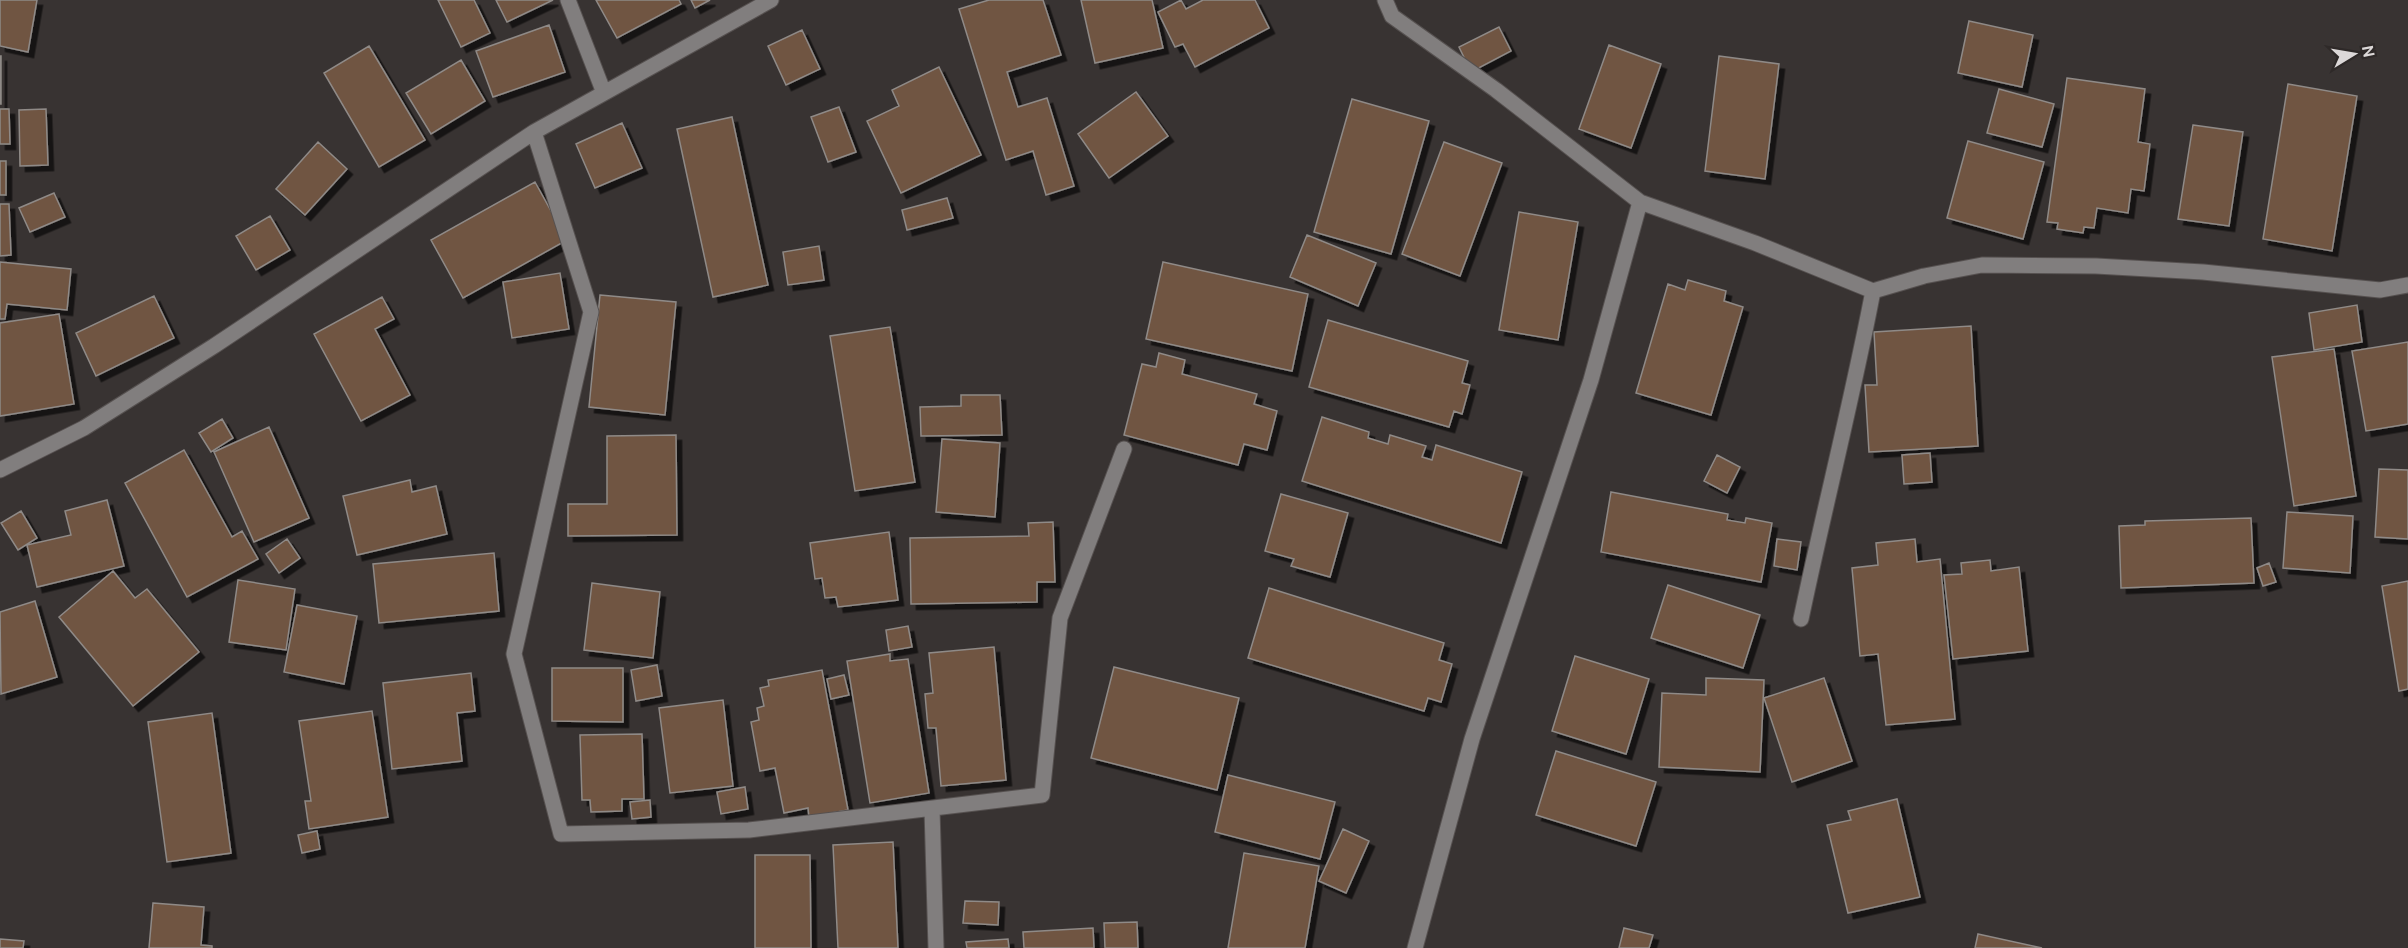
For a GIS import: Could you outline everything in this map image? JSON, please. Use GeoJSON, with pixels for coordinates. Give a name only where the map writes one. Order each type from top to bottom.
{"type":"FeatureCollection","features":[{"type":"Feature","properties":{"kind":"street"},"geometry":{"type":"LineString","coordinates":[[568,0],[604,93]]}},
{"type":"Feature","properties":{"kind":"street"},"geometry":{"type":"LineString","coordinates":[[0,470],[84,428],[164,378],[534,132],[771,0]]}},
{"type":"Feature","properties":{"kind":"street"},"geometry":{"type":"LineString","coordinates":[[1385,0],[1392,16],[1496,90],[1640,202],[1755,243],[1873,291],[1924,276],[1982,265],[2097,266],[2203,272],[2380,290],[2408,285]]}},
{"type":"Feature","properties":{"kind":"street"},"geometry":{"type":"LineString","coordinates":[[534,132],[591,312],[514,654],[561,834],[749,830],[1042,795],[1060,618],[1124,449]]}},
{"type":"Feature","properties":{"kind":"street"},"geometry":{"type":"LineString","coordinates":[[1415,948],[1472,739],[1591,380],[1640,202]]}},
{"type":"Feature","properties":{"kind":"street"},"geometry":{"type":"LineString","coordinates":[[1801,618],[1824,507],[1854,388],[1873,291]]}},
{"type":"Feature","properties":{"kind":"street"},"geometry":{"type":"LineString","coordinates":[[932,809],[936,948]]}},
{"type":"Feature","properties":{"kind":"building"},"geometry":{"type":"Polygon","coordinates":[[[0,0],[37,0],[28,52],[0,46],[0,0]]]}},
{"type":"Feature","properties":{"kind":"building"},"geometry":{"type":"Polygon","coordinates":[[[438,0],[474,0],[490,33],[461,47],[438,0]]]}},
{"type":"Feature","properties":{"kind":"building"},"geometry":{"type":"Polygon","coordinates":[[[496,0],[553,0],[507,22],[496,0]]]}},
{"type":"Feature","properties":{"kind":"building"},"geometry":{"type":"Polygon","coordinates":[[[596,0],[679,0],[681,4],[617,38],[596,0]]]}},
{"type":"Feature","properties":{"kind":"building"},"geometry":{"type":"Polygon","coordinates":[[[691,0],[710,0],[695,8],[691,0]]]}},
{"type":"Feature","properties":{"kind":"building"},"geometry":{"type":"Polygon","coordinates":[[[989,0],[1043,0],[1061,55],[1007,72],[1018,107],[1047,98],[1074,186],[1046,195],[1033,151],[1006,160],[959,9],[989,0]]]}},
{"type":"Feature","properties":{"kind":"building"},"geometry":{"type":"Polygon","coordinates":[[[1081,0],[1152,0],[1163,48],[1095,63],[1081,0]]]}},
{"type":"Feature","properties":{"kind":"building"},"geometry":{"type":"Polygon","coordinates":[[[1181,0],[1186,9],[1203,0],[1255,0],[1269,28],[1195,67],[1183,44],[1175,47],[1158,12],[1181,0]]]}},
{"type":"Feature","properties":{"kind":"building"},"geometry":{"type":"Polygon","coordinates":[[[1969,21],[2033,35],[2022,87],[1958,73],[1969,21]]]}},
{"type":"Feature","properties":{"kind":"building"},"geometry":{"type":"Polygon","coordinates":[[[549,25],[565,72],[493,97],[476,51],[549,25]]]}},
{"type":"Feature","properties":{"kind":"building"},"geometry":{"type":"Polygon","coordinates":[[[1499,27],[1511,51],[1471,72],[1459,47],[1499,27]]]}},
{"type":"Feature","properties":{"kind":"building"},"geometry":{"type":"Polygon","coordinates":[[[802,30],[820,69],[786,85],[768,46],[802,30]]]}},
{"type":"Feature","properties":{"kind":"building"},"geometry":{"type":"Polygon","coordinates":[[[1609,45],[1661,64],[1631,148],[1579,129],[1609,45]]]}},
{"type":"Feature","properties":{"kind":"building"},"geometry":{"type":"Polygon","coordinates":[[[369,46],[425,140],[379,167],[324,73],[369,46]]]}},
{"type":"Feature","properties":{"kind":"building"},"geometry":{"type":"Polygon","coordinates":[[[1,56],[1,104],[0,104],[1,56]]]}},
{"type":"Feature","properties":{"kind":"building"},"geometry":{"type":"Polygon","coordinates":[[[1719,56],[1779,64],[1765,179],[1705,171],[1719,56]]]}},
{"type":"Feature","properties":{"kind":"building"},"geometry":{"type":"Polygon","coordinates":[[[461,60],[485,101],[431,134],[406,93],[461,60]]]}},
{"type":"Feature","properties":{"kind":"building"},"geometry":{"type":"Polygon","coordinates":[[[939,67],[981,155],[901,193],[867,121],[899,106],[892,90],[939,67]]]}},
{"type":"Feature","properties":{"kind":"building"},"geometry":{"type":"Polygon","coordinates":[[[2067,78],[2145,89],[2138,142],[2150,144],[2144,191],[2131,189],[2128,213],[2097,208],[2094,228],[2084,227],[2083,233],[2057,229],[2058,223],[2047,222],[2067,78]]]}},
{"type":"Feature","properties":{"kind":"building"},"geometry":{"type":"Polygon","coordinates":[[[2288,84],[2357,96],[2332,251],[2263,239],[2288,84]]]}},
{"type":"Feature","properties":{"kind":"building"},"geometry":{"type":"Polygon","coordinates":[[[1999,89],[2054,104],[2042,147],[1987,133],[1999,89]]]}},
{"type":"Feature","properties":{"kind":"building"},"geometry":{"type":"Polygon","coordinates":[[[1136,92],[1168,136],[1109,178],[1078,134],[1136,92]]]}},
{"type":"Feature","properties":{"kind":"building"},"geometry":{"type":"Polygon","coordinates":[[[1352,99],[1429,121],[1391,254],[1314,232],[1352,99]]]}},
{"type":"Feature","properties":{"kind":"building"},"geometry":{"type":"Polygon","coordinates":[[[839,107],[856,152],[828,162],[811,117],[839,107]]]}},
{"type":"Feature","properties":{"kind":"building"},"geometry":{"type":"Polygon","coordinates":[[[0,109],[9,109],[10,144],[0,144],[0,109]]]}},
{"type":"Feature","properties":{"kind":"building"},"geometry":{"type":"Polygon","coordinates":[[[46,109],[48,165],[20,166],[19,110],[46,109]]]}},
{"type":"Feature","properties":{"kind":"building"},"geometry":{"type":"Polygon","coordinates":[[[732,117],[768,285],[713,297],[677,129],[732,117]]]}},
{"type":"Feature","properties":{"kind":"building"},"geometry":{"type":"Polygon","coordinates":[[[622,123],[642,168],[595,188],[576,144],[622,123]]]}},
{"type":"Feature","properties":{"kind":"building"},"geometry":{"type":"Polygon","coordinates":[[[2193,125],[2243,132],[2229,226],[2178,219],[2193,125]]]}},
{"type":"Feature","properties":{"kind":"building"},"geometry":{"type":"Polygon","coordinates":[[[1968,141],[2044,162],[2023,239],[1947,218],[1968,141]]]}},
{"type":"Feature","properties":{"kind":"building"},"geometry":{"type":"Polygon","coordinates":[[[318,142],[347,169],[305,215],[276,189],[318,142]]]}},
{"type":"Feature","properties":{"kind":"building"},"geometry":{"type":"Polygon","coordinates":[[[1444,142],[1502,163],[1460,276],[1402,254],[1444,142]]]}},
{"type":"Feature","properties":{"kind":"building"},"geometry":{"type":"Polygon","coordinates":[[[0,161],[6,161],[6,195],[0,195],[0,161]]]}},
{"type":"Feature","properties":{"kind":"building"},"geometry":{"type":"Polygon","coordinates":[[[535,182],[567,240],[463,298],[431,240],[535,182]]]}},
{"type":"Feature","properties":{"kind":"building"},"geometry":{"type":"Polygon","coordinates":[[[54,193],[65,217],[30,232],[19,208],[54,193]]]}},
{"type":"Feature","properties":{"kind":"building"},"geometry":{"type":"Polygon","coordinates":[[[947,198],[953,218],[907,230],[902,210],[947,198]]]}},
{"type":"Feature","properties":{"kind":"building"},"geometry":{"type":"Polygon","coordinates":[[[0,204],[9,204],[11,255],[0,256],[0,204]]]}},
{"type":"Feature","properties":{"kind":"building"},"geometry":{"type":"Polygon","coordinates":[[[1519,212],[1578,222],[1558,340],[1499,330],[1519,212]]]}},
{"type":"Feature","properties":{"kind":"building"},"geometry":{"type":"Polygon","coordinates":[[[270,216],[290,250],[256,270],[236,236],[270,216]]]}},
{"type":"Feature","properties":{"kind":"building"},"geometry":{"type":"Polygon","coordinates":[[[1307,235],[1376,263],[1358,306],[1290,277],[1307,235]]]}},
{"type":"Feature","properties":{"kind":"building"},"geometry":{"type":"Polygon","coordinates":[[[819,246],[824,280],[788,285],[783,252],[819,246]]]}},
{"type":"Feature","properties":{"kind":"building"},"geometry":{"type":"Polygon","coordinates":[[[0,262],[71,269],[67,310],[7,304],[5,319],[0,319],[0,262]]]}},
{"type":"Feature","properties":{"kind":"building"},"geometry":{"type":"Polygon","coordinates":[[[1163,262],[1308,294],[1292,371],[1146,339],[1163,262]]]}},
{"type":"Feature","properties":{"kind":"building"},"geometry":{"type":"Polygon","coordinates":[[[560,273],[569,329],[512,338],[503,282],[560,273]]]}},
{"type":"Feature","properties":{"kind":"building"},"geometry":{"type":"Polygon","coordinates":[[[1688,280],[1726,291],[1724,301],[1743,307],[1711,415],[1636,393],[1668,284],[1685,290],[1688,280]]]}},
{"type":"Feature","properties":{"kind":"building"},"geometry":{"type":"Polygon","coordinates":[[[600,295],[676,302],[665,415],[589,407],[600,295]]]}},
{"type":"Feature","properties":{"kind":"building"},"geometry":{"type":"Polygon","coordinates":[[[154,296],[174,338],[96,376],[76,333],[154,296]]]}},
{"type":"Feature","properties":{"kind":"building"},"geometry":{"type":"Polygon","coordinates":[[[382,297],[394,319],[375,329],[410,395],[361,421],[314,334],[382,297]]]}},
{"type":"Feature","properties":{"kind":"building"},"geometry":{"type":"Polygon","coordinates":[[[2357,305],[2362,342],[2314,350],[2309,313],[2357,305]]]}},
{"type":"Feature","properties":{"kind":"building"},"geometry":{"type":"Polygon","coordinates":[[[59,314],[74,404],[0,416],[0,323],[59,314]]]}},
{"type":"Feature","properties":{"kind":"building"},"geometry":{"type":"Polygon","coordinates":[[[1328,320],[1468,361],[1462,383],[1470,385],[1462,414],[1454,411],[1449,427],[1309,387],[1328,320]]]}},
{"type":"Feature","properties":{"kind":"building"},"geometry":{"type":"Polygon","coordinates":[[[1971,326],[1978,446],[1869,452],[1865,385],[1877,385],[1874,332],[1971,326]]]}},
{"type":"Feature","properties":{"kind":"building"},"geometry":{"type":"Polygon","coordinates":[[[890,327],[915,482],[855,491],[830,336],[890,327]]]}},
{"type":"Feature","properties":{"kind":"building"},"geometry":{"type":"Polygon","coordinates":[[[2408,342],[2408,424],[2366,431],[2352,351],[2408,342]]]}},
{"type":"Feature","properties":{"kind":"building"},"geometry":{"type":"Polygon","coordinates":[[[2334,349],[2356,496],[2294,506],[2272,357],[2334,349]]]}},
{"type":"Feature","properties":{"kind":"building"},"geometry":{"type":"Polygon","coordinates":[[[1159,353],[1185,360],[1182,374],[1257,394],[1254,404],[1277,411],[1267,450],[1244,444],[1238,465],[1124,435],[1142,364],[1156,367],[1159,353]]]}},
{"type":"Feature","properties":{"kind":"building"},"geometry":{"type":"Polygon","coordinates":[[[961,395],[1000,395],[1002,435],[921,436],[920,407],[961,406],[961,395]]]}},
{"type":"Feature","properties":{"kind":"building"},"geometry":{"type":"Polygon","coordinates":[[[1322,417],[1369,432],[1368,438],[1388,444],[1390,435],[1426,446],[1422,457],[1432,460],[1436,445],[1522,472],[1501,543],[1302,481],[1322,417]]]}},
{"type":"Feature","properties":{"kind":"building"},"geometry":{"type":"Polygon","coordinates":[[[222,419],[233,438],[211,452],[199,433],[222,419]]]}},
{"type":"Feature","properties":{"kind":"building"},"geometry":{"type":"Polygon","coordinates":[[[269,427],[309,518],[254,542],[214,452],[269,427]]]}},
{"type":"Feature","properties":{"kind":"building"},"geometry":{"type":"Polygon","coordinates":[[[676,435],[677,535],[568,536],[568,504],[607,504],[607,436],[676,435]]]}},
{"type":"Feature","properties":{"kind":"building"},"geometry":{"type":"Polygon","coordinates":[[[942,439],[1000,443],[995,517],[936,512],[942,439]]]}},
{"type":"Feature","properties":{"kind":"building"},"geometry":{"type":"Polygon","coordinates":[[[184,450],[232,537],[242,531],[258,559],[187,597],[125,483],[184,450]]]}},
{"type":"Feature","properties":{"kind":"building"},"geometry":{"type":"Polygon","coordinates":[[[1930,453],[1932,482],[1904,484],[1902,455],[1930,453]]]}},
{"type":"Feature","properties":{"kind":"building"},"geometry":{"type":"Polygon","coordinates":[[[1717,455],[1740,467],[1727,493],[1704,481],[1717,455]]]}},
{"type":"Feature","properties":{"kind":"building"},"geometry":{"type":"Polygon","coordinates":[[[2379,469],[2408,470],[2408,539],[2375,537],[2379,469]]]}},
{"type":"Feature","properties":{"kind":"building"},"geometry":{"type":"Polygon","coordinates":[[[410,480],[412,492],[436,486],[447,534],[357,555],[343,496],[410,480]]]}},
{"type":"Feature","properties":{"kind":"building"},"geometry":{"type":"Polygon","coordinates":[[[1611,492],[1728,514],[1727,520],[1745,523],[1746,518],[1772,523],[1761,582],[1601,552],[1611,492]]]}},
{"type":"Feature","properties":{"kind":"building"},"geometry":{"type":"Polygon","coordinates":[[[1281,494],[1348,513],[1330,577],[1291,566],[1294,559],[1265,551],[1281,494]]]}},
{"type":"Feature","properties":{"kind":"building"},"geometry":{"type":"Polygon","coordinates":[[[107,500],[124,566],[37,587],[27,545],[71,535],[65,511],[107,500]]]}},
{"type":"Feature","properties":{"kind":"building"},"geometry":{"type":"Polygon","coordinates":[[[21,511],[37,538],[18,550],[1,523],[21,511]]]}},
{"type":"Feature","properties":{"kind":"building"},"geometry":{"type":"Polygon","coordinates":[[[2287,512],[2353,516],[2350,573],[2283,568],[2287,512]]]}},
{"type":"Feature","properties":{"kind":"building"},"geometry":{"type":"Polygon","coordinates":[[[2251,518],[2254,583],[2121,588],[2119,526],[2145,525],[2145,521],[2251,518]]]}},
{"type":"Feature","properties":{"kind":"building"},"geometry":{"type":"Polygon","coordinates":[[[1053,522],[1055,582],[1037,582],[1037,602],[911,604],[910,538],[1029,536],[1028,523],[1053,522]]]}},
{"type":"Feature","properties":{"kind":"building"},"geometry":{"type":"Polygon","coordinates":[[[889,532],[898,600],[838,607],[836,597],[825,598],[822,578],[815,579],[810,543],[889,532]]]}},
{"type":"Feature","properties":{"kind":"building"},"geometry":{"type":"Polygon","coordinates":[[[287,539],[300,558],[279,573],[266,554],[287,539]]]}},
{"type":"Feature","properties":{"kind":"building"},"geometry":{"type":"Polygon","coordinates":[[[1777,539],[1801,542],[1797,570],[1774,566],[1777,539]]]}},
{"type":"Feature","properties":{"kind":"building"},"geometry":{"type":"Polygon","coordinates":[[[1915,539],[1917,562],[1940,559],[1955,719],[1886,725],[1878,654],[1860,656],[1852,568],[1878,565],[1876,543],[1915,539]]]}},
{"type":"Feature","properties":{"kind":"building"},"geometry":{"type":"Polygon","coordinates":[[[494,553],[499,611],[379,623],[373,564],[494,553]]]}},
{"type":"Feature","properties":{"kind":"building"},"geometry":{"type":"Polygon","coordinates":[[[1990,560],[1991,571],[2019,567],[2028,651],[1953,659],[1944,575],[1962,574],[1961,563],[1990,560]]]}},
{"type":"Feature","properties":{"kind":"building"},"geometry":{"type":"Polygon","coordinates":[[[2269,563],[2276,582],[2263,586],[2257,568],[2269,563]]]}},
{"type":"Feature","properties":{"kind":"building"},"geometry":{"type":"Polygon","coordinates":[[[113,571],[135,598],[147,589],[199,652],[133,706],[59,617],[113,571]]]}},
{"type":"Feature","properties":{"kind":"building"},"geometry":{"type":"Polygon","coordinates":[[[238,580],[295,589],[286,650],[229,642],[238,580]]]}},
{"type":"Feature","properties":{"kind":"building"},"geometry":{"type":"Polygon","coordinates":[[[2408,581],[2408,689],[2399,691],[2382,586],[2408,581]]]}},
{"type":"Feature","properties":{"kind":"building"},"geometry":{"type":"Polygon","coordinates":[[[592,583],[660,592],[653,658],[584,650],[592,583]]]}},
{"type":"Feature","properties":{"kind":"building"},"geometry":{"type":"Polygon","coordinates":[[[1668,585],[1760,615],[1743,668],[1651,638],[1668,585]]]}},
{"type":"Feature","properties":{"kind":"building"},"geometry":{"type":"Polygon","coordinates":[[[1269,588],[1444,643],[1439,660],[1452,664],[1441,702],[1428,698],[1424,711],[1248,658],[1269,588]]]}},
{"type":"Feature","properties":{"kind":"building"},"geometry":{"type":"Polygon","coordinates":[[[35,601],[57,677],[1,694],[0,612],[35,601]]]}},
{"type":"Feature","properties":{"kind":"building"},"geometry":{"type":"Polygon","coordinates":[[[297,605],[357,616],[344,684],[284,672],[297,605]]]}},
{"type":"Feature","properties":{"kind":"building"},"geometry":{"type":"Polygon","coordinates":[[[908,626],[912,647],[889,651],[886,630],[908,626]]]}},
{"type":"Feature","properties":{"kind":"building"},"geometry":{"type":"Polygon","coordinates":[[[994,647],[1006,780],[941,786],[936,728],[928,728],[925,694],[933,693],[929,653],[994,647]]]}},
{"type":"Feature","properties":{"kind":"building"},"geometry":{"type":"Polygon","coordinates":[[[890,654],[890,661],[908,659],[929,793],[870,803],[847,661],[890,654]]]}},
{"type":"Feature","properties":{"kind":"building"},"geometry":{"type":"Polygon","coordinates":[[[1575,656],[1649,679],[1626,754],[1552,731],[1575,656]]]}},
{"type":"Feature","properties":{"kind":"building"},"geometry":{"type":"Polygon","coordinates":[[[657,665],[662,696],[636,701],[631,670],[657,665]]]}},
{"type":"Feature","properties":{"kind":"building"},"geometry":{"type":"Polygon","coordinates":[[[1114,667],[1239,698],[1217,790],[1091,758],[1114,667]]]}},
{"type":"Feature","properties":{"kind":"building"},"geometry":{"type":"Polygon","coordinates":[[[552,668],[623,668],[623,722],[552,721],[552,668]]]}},
{"type":"Feature","properties":{"kind":"building"},"geometry":{"type":"Polygon","coordinates":[[[822,670],[848,810],[809,817],[808,808],[784,813],[775,768],[760,771],[751,722],[759,720],[757,708],[764,706],[760,688],[769,686],[768,680],[822,670]]]}},
{"type":"Feature","properties":{"kind":"building"},"geometry":{"type":"Polygon","coordinates":[[[471,673],[475,711],[457,713],[462,761],[392,769],[383,683],[471,673]]]}},
{"type":"Feature","properties":{"kind":"building"},"geometry":{"type":"Polygon","coordinates":[[[844,675],[849,695],[831,699],[827,679],[844,675]]]}},
{"type":"Feature","properties":{"kind":"building"},"geometry":{"type":"Polygon","coordinates":[[[1706,678],[1764,680],[1760,772],[1659,767],[1662,693],[1706,695],[1706,678]]]}},
{"type":"Feature","properties":{"kind":"building"},"geometry":{"type":"Polygon","coordinates":[[[1824,678],[1852,761],[1792,782],[1764,698],[1824,678]]]}},
{"type":"Feature","properties":{"kind":"building"},"geometry":{"type":"Polygon","coordinates":[[[723,700],[733,786],[670,793],[659,708],[723,700]]]}},
{"type":"Feature","properties":{"kind":"building"},"geometry":{"type":"Polygon","coordinates":[[[372,711],[388,817],[309,829],[305,801],[311,801],[299,721],[372,711]]]}},
{"type":"Feature","properties":{"kind":"building"},"geometry":{"type":"Polygon","coordinates":[[[212,713],[231,853],[167,862],[148,722],[212,713]]]}},
{"type":"Feature","properties":{"kind":"building"},"geometry":{"type":"Polygon","coordinates":[[[642,734],[644,799],[622,799],[622,811],[591,812],[590,800],[582,800],[580,735],[642,734]]]}},
{"type":"Feature","properties":{"kind":"building"},"geometry":{"type":"Polygon","coordinates":[[[1556,751],[1656,782],[1636,846],[1536,815],[1556,751]]]}},
{"type":"Feature","properties":{"kind":"building"},"geometry":{"type":"Polygon","coordinates":[[[1228,775],[1335,802],[1320,859],[1215,832],[1228,775]]]}},
{"type":"Feature","properties":{"kind":"building"},"geometry":{"type":"Polygon","coordinates":[[[745,787],[748,809],[721,814],[717,792],[745,787]]]}},
{"type":"Feature","properties":{"kind":"building"},"geometry":{"type":"Polygon","coordinates":[[[1897,799],[1920,897],[1848,913],[1827,825],[1851,820],[1848,811],[1897,799]]]}},
{"type":"Feature","properties":{"kind":"building"},"geometry":{"type":"Polygon","coordinates":[[[650,800],[651,817],[632,819],[630,802],[650,800]]]}},
{"type":"Feature","properties":{"kind":"building"},"geometry":{"type":"Polygon","coordinates":[[[1343,829],[1369,841],[1346,893],[1319,881],[1343,829]]]}},
{"type":"Feature","properties":{"kind":"building"},"geometry":{"type":"Polygon","coordinates":[[[317,831],[320,849],[302,853],[298,835],[317,831]]]}},
{"type":"Feature","properties":{"kind":"building"},"geometry":{"type":"Polygon","coordinates":[[[893,842],[898,948],[838,948],[833,845],[893,842]]]}},
{"type":"Feature","properties":{"kind":"building"},"geometry":{"type":"Polygon","coordinates":[[[1244,853],[1319,866],[1305,948],[1228,948],[1244,853]]]}},
{"type":"Feature","properties":{"kind":"building"},"geometry":{"type":"Polygon","coordinates":[[[755,855],[810,855],[811,948],[755,948],[755,855]]]}},
{"type":"Feature","properties":{"kind":"building"},"geometry":{"type":"Polygon","coordinates":[[[965,901],[999,902],[998,925],[963,923],[965,901]]]}},
{"type":"Feature","properties":{"kind":"building"},"geometry":{"type":"Polygon","coordinates":[[[153,903],[204,907],[201,945],[212,946],[212,948],[149,948],[153,903]]]}},
{"type":"Feature","properties":{"kind":"building"},"geometry":{"type":"Polygon","coordinates":[[[1137,922],[1138,948],[1105,948],[1104,923],[1137,922]]]}},
{"type":"Feature","properties":{"kind":"building"},"geometry":{"type":"Polygon","coordinates":[[[1093,928],[1094,948],[1024,948],[1023,932],[1093,928]]]}},
{"type":"Feature","properties":{"kind":"building"},"geometry":{"type":"Polygon","coordinates":[[[1624,928],[1653,935],[1649,948],[1619,948],[1624,928]]]}},
{"type":"Feature","properties":{"kind":"building"},"geometry":{"type":"Polygon","coordinates":[[[1978,934],[2042,948],[1975,948],[1978,934]]]}},
{"type":"Feature","properties":{"kind":"building"},"geometry":{"type":"Polygon","coordinates":[[[0,939],[24,941],[23,948],[0,948],[0,939]]]}},
{"type":"Feature","properties":{"kind":"building"},"geometry":{"type":"Polygon","coordinates":[[[1008,939],[1009,948],[967,948],[966,942],[1008,939]]]}}]}
